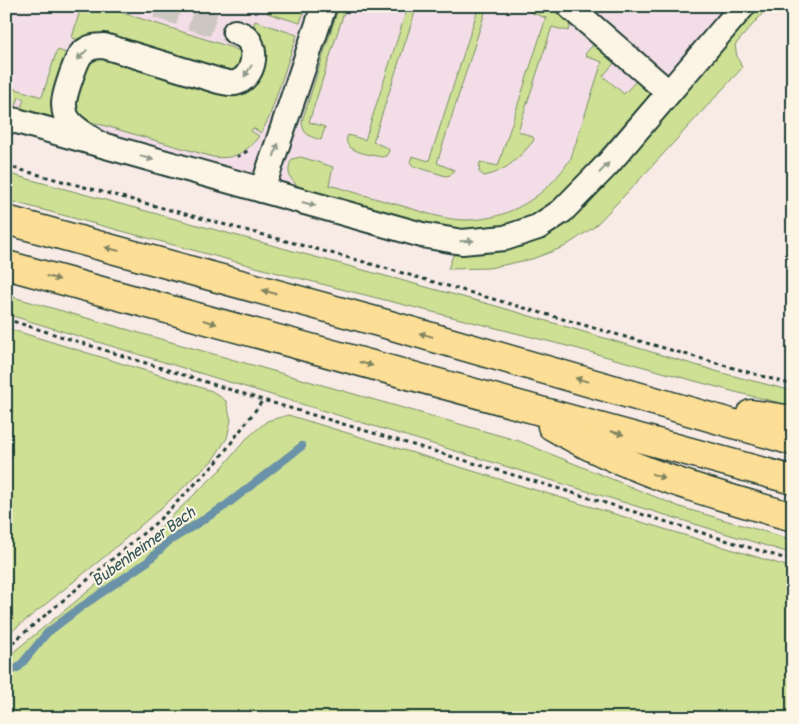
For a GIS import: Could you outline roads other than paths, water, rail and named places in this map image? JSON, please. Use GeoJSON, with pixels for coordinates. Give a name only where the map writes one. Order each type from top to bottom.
{"type":"FeatureCollection","features":[{"type":"Feature","properties":{"kind":"highway"},"geometry":{"type":"LineString","coordinates":[[6,220],[386,324],[793,441]]}},
{"type":"Feature","properties":{"kind":"highway"},"geometry":{"type":"LineString","coordinates":[[6,265],[793,480]]}},
{"type":"Feature","properties":{"kind":"highway"},"geometry":{"type":"LineString","coordinates":[[629,394],[793,420]]}},
{"type":"Feature","properties":{"kind":"highway"},"geometry":{"type":"LineString","coordinates":[[520,406],[574,438],[641,470],[673,482],[793,517]]}},
{"type":"Feature","properties":{"kind":"lane"},"geometry":{"type":"LineString","coordinates":[[262,190],[324,6]]}},
{"type":"Feature","properties":{"kind":"lane"},"geometry":{"type":"LineString","coordinates":[[569,6],[668,92]]}},
{"type":"Feature","properties":{"kind":"lane"},"geometry":{"type":"LineString","coordinates":[[6,118],[422,235],[462,242],[505,238],[538,227],[562,211],[608,164],[743,6]]}},
{"type":"Feature","properties":{"kind":"lane"},"geometry":{"type":"LineString","coordinates":[[100,144],[72,124],[67,117],[64,104],[74,68],[83,52],[93,46],[104,46],[219,81],[233,83],[247,75],[254,59],[252,47],[246,37],[235,32]]}},
{"type":"Feature","properties":{"kind":"waterway","name":"Bubenheimer Bach"},"geometry":{"type":"LineString","coordinates":[[6,673],[19,667],[47,633],[81,607],[147,562],[168,542],[225,506],[302,446]]}},
{"type":"Feature","properties":{"kind":"tunnel"},"geometry":{"type":"LineString","coordinates":[[157,6],[235,32]]}}]}
